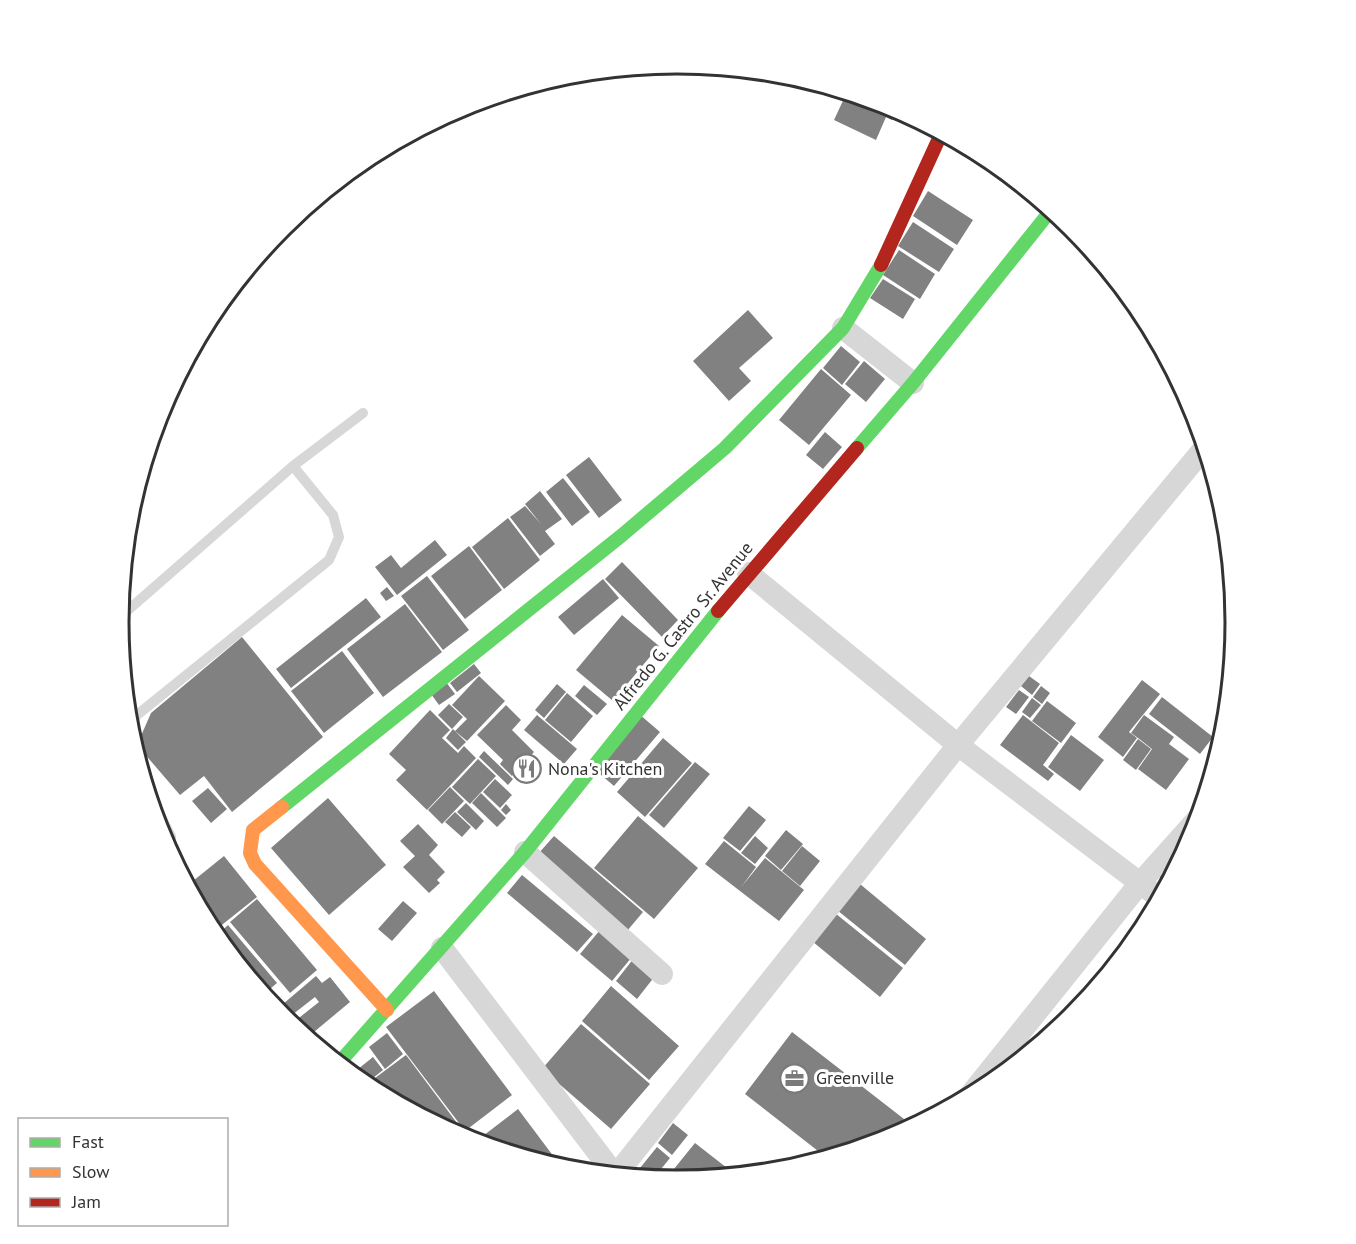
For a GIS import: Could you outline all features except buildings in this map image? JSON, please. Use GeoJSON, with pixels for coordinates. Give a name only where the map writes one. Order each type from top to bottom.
{"type":"FeatureCollection","features":[{"type":"Feature","properties":{"kind":"street"},"geometry":{"type":"LineString","coordinates":[[387,1010],[255,864],[250,853],[253,830],[621,536],[725,448],[843,328],[879,270],[939,140]]}},
{"type":"Feature","properties":{"kind":"street","name":"Alfredo G. Castro Sr. Avenue"},"geometry":{"type":"LineString","coordinates":[[344,1057],[525,852],[748,573],[914,382],[1046,216]]}},
{"type":"Feature","properties":{"kind":"street"},"geometry":{"type":"LineString","coordinates":[[843,328],[914,382]]}},
{"type":"Feature","properties":{"kind":"street"},"geometry":{"type":"LineString","coordinates":[[622,1167],[958,744],[1200,454]]}},
{"type":"Feature","properties":{"kind":"street"},"geometry":{"type":"LineString","coordinates":[[748,573],[958,744],[1154,894]]}},
{"type":"Feature","properties":{"kind":"street"},"geometry":{"type":"LineString","coordinates":[[983,1078],[1140,883],[1184,834]]}},
{"type":"Feature","properties":{"kind":"street"},"geometry":{"type":"LineString","coordinates":[[525,852],[662,974]]}},
{"type":"Feature","properties":{"kind":"street"},"geometry":{"type":"LineString","coordinates":[[442,948],[609,1166]]}},
{"type":"Feature","properties":{"kind":"lane"},"geometry":{"type":"LineString","coordinates":[[130,609],[293,466],[363,413]]}},
{"type":"Feature","properties":{"kind":"lane"},"geometry":{"type":"LineString","coordinates":[[138,715],[329,560],[339,537],[333,515],[293,466]]}},
{"type":"Feature","properties":{"kind":"traffic: fast"},"geometry":{"type":"LineString","coordinates":[[857,448],[913,383],[1046,216]]}},
{"type":"Feature","properties":{"kind":"traffic: fast"},"geometry":{"type":"LineString","coordinates":[[282,807],[621,536],[725,448],[843,328],[881,265]]}},
{"type":"Feature","properties":{"kind":"traffic: fast"},"geometry":{"type":"LineString","coordinates":[[344,1057],[525,852],[718,611]]}},
{"type":"Feature","properties":{"kind":"traffic: slow"},"geometry":{"type":"LineString","coordinates":[[282,807],[253,830],[250,853],[255,864],[387,1010]]}},
{"type":"Feature","properties":{"kind":"traffic: jam"},"geometry":{"type":"LineString","coordinates":[[881,265],[939,140]]}},
{"type":"Feature","properties":{"kind":"traffic: jam"},"geometry":{"type":"LineString","coordinates":[[718,611],[857,448]]}},
{"type":"Feature","properties":{"kind":"place","name":"Nona's Kitchen"},"geometry":{"type":"Point","coordinates":[527,769]}},
{"type":"Feature","properties":{"kind":"place","name":"Greenville"},"geometry":{"type":"Point","coordinates":[795,1078]}}]}
